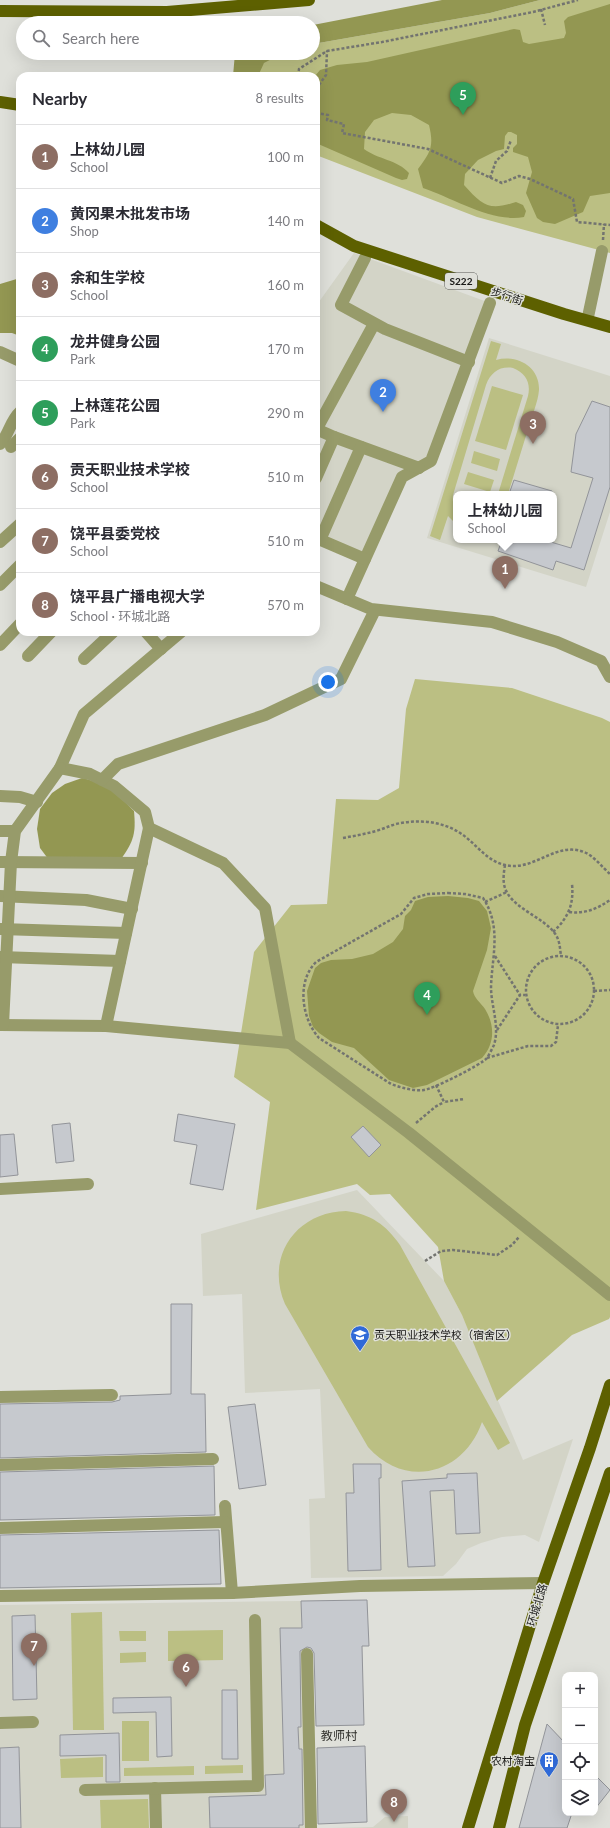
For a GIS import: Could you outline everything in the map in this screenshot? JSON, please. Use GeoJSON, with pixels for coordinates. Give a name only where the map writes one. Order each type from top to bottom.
{"type":"FeatureCollection","features":[{"type":"Feature","properties":{"kind":"main road"},"geometry":{"type":"LineString","coordinates":[[0,11],[166,12],[309,0]]}},
{"type":"Feature","properties":{"kind":"main road"},"geometry":{"type":"LineString","coordinates":[[0,102],[16,104]]}},
{"type":"Feature","properties":{"kind":"main road","name":"步行街"},"geometry":{"type":"LineString","coordinates":[[320,227],[354,246],[564,314],[610,327]]}},
{"type":"Feature","properties":{"kind":"main road","name":"环城北路"},"geometry":{"type":"LineString","coordinates":[[468,1828],[543,1583],[590,1448],[610,1384]]}},
{"type":"Feature","properties":{"kind":"main road"},"geometry":{"type":"LineString","coordinates":[[498,1828],[525,1725],[610,1472]]}},
{"type":"Feature","properties":{"kind":"street"},"geometry":{"type":"LineString","coordinates":[[588,317],[602,251]]}},
{"type":"Feature","properties":{"kind":"street"},"geometry":{"type":"LineString","coordinates":[[365,258],[341,306],[374,324],[470,362]]}},
{"type":"Feature","properties":{"kind":"street"},"geometry":{"type":"LineString","coordinates":[[347,599],[402,477],[431,461],[470,362],[490,303]]}},
{"type":"Feature","properties":{"kind":"street"},"geometry":{"type":"LineString","coordinates":[[320,424],[374,324]]}},
{"type":"Feature","properties":{"kind":"street"},"geometry":{"type":"LineString","coordinates":[[0,352],[16,359]]}},
{"type":"Feature","properties":{"kind":"street"},"geometry":{"type":"LineString","coordinates":[[10,443],[4,440],[16,416]]}},
{"type":"Feature","properties":{"kind":"street"},"geometry":{"type":"LineString","coordinates":[[320,431],[419,468]]}},
{"type":"Feature","properties":{"kind":"street"},"geometry":{"type":"LineString","coordinates":[[320,469],[334,437]]}},
{"type":"Feature","properties":{"kind":"street"},"geometry":{"type":"LineString","coordinates":[[320,535],[361,447]]}},
{"type":"Feature","properties":{"kind":"street"},"geometry":{"type":"LineString","coordinates":[[0,542],[16,528]]}},
{"type":"Feature","properties":{"kind":"street"},"geometry":{"type":"LineString","coordinates":[[320,540],[365,560]]}},
{"type":"Feature","properties":{"kind":"street"},"geometry":{"type":"LineString","coordinates":[[0,585],[16,569]]}},
{"type":"Feature","properties":{"kind":"street"},"geometry":{"type":"LineString","coordinates":[[320,588],[375,610],[492,622],[557,642],[601,661],[610,677]]}},
{"type":"Feature","properties":{"kind":"street"},"geometry":{"type":"LineString","coordinates":[[102,780],[118,764],[265,715],[341,679],[375,610]]}},
{"type":"Feature","properties":{"kind":"street"},"geometry":{"type":"LineString","coordinates":[[0,645],[16,628]]}},
{"type":"Feature","properties":{"kind":"street"},"geometry":{"type":"LineString","coordinates":[[28,656],[47,636]]}},
{"type":"Feature","properties":{"kind":"street"},"geometry":{"type":"LineString","coordinates":[[84,658],[109,636]]}},
{"type":"Feature","properties":{"kind":"street"},"geometry":{"type":"LineString","coordinates":[[150,636],[161,649]]}},
{"type":"Feature","properties":{"kind":"street"},"geometry":{"type":"LineString","coordinates":[[176,636],[84,714],[60,768],[15,831],[6,862],[2,1025],[106,1026],[290,1043],[409,1133],[610,1295]]}},
{"type":"Feature","properties":{"kind":"street"},"geometry":{"type":"LineString","coordinates":[[60,768],[90,774],[114,786],[145,812],[149,828],[106,1026]]}},
{"type":"Feature","properties":{"kind":"street"},"geometry":{"type":"LineString","coordinates":[[0,796],[20,797],[37,802]]}},
{"type":"Feature","properties":{"kind":"street"},"geometry":{"type":"LineString","coordinates":[[149,828],[223,863],[265,908],[290,1043]]}},
{"type":"Feature","properties":{"kind":"street"},"geometry":{"type":"LineString","coordinates":[[0,831],[15,831]]}},
{"type":"Feature","properties":{"kind":"street"},"geometry":{"type":"LineString","coordinates":[[6,862],[142,863]]}},
{"type":"Feature","properties":{"kind":"street"},"geometry":{"type":"LineString","coordinates":[[5,896],[86,900],[132,909]]}},
{"type":"Feature","properties":{"kind":"street"},"geometry":{"type":"LineString","coordinates":[[4,929],[126,933]]}},
{"type":"Feature","properties":{"kind":"street"},"geometry":{"type":"LineString","coordinates":[[4,957],[120,961]]}},
{"type":"Feature","properties":{"kind":"street"},"geometry":{"type":"LineString","coordinates":[[0,1190],[88,1184]]}},
{"type":"Feature","properties":{"kind":"street"},"geometry":{"type":"LineString","coordinates":[[0,1397],[112,1395]]}},
{"type":"Feature","properties":{"kind":"street"},"geometry":{"type":"LineString","coordinates":[[0,1465],[213,1460]]}},
{"type":"Feature","properties":{"kind":"street"},"geometry":{"type":"LineString","coordinates":[[225,1506],[225,1522],[232,1593]]}},
{"type":"Feature","properties":{"kind":"street"},"geometry":{"type":"LineString","coordinates":[[0,1528],[225,1522]]}},
{"type":"Feature","properties":{"kind":"street"},"geometry":{"type":"LineString","coordinates":[[0,1596],[232,1593],[360,1586],[543,1583]]}},
{"type":"Feature","properties":{"kind":"street"},"geometry":{"type":"LineString","coordinates":[[85,1790],[258,1786],[255,1620]]}},
{"type":"Feature","properties":{"kind":"street"},"geometry":{"type":"LineString","coordinates":[[307,1654],[311,1828]]}},
{"type":"Feature","properties":{"kind":"street"},"geometry":{"type":"LineString","coordinates":[[0,1723],[33,1722]]}},
{"type":"Feature","properties":{"kind":"street"},"geometry":{"type":"LineString","coordinates":[[155,1788],[156,1828]]}},
{"type":"Feature","properties":{"kind":"path"},"geometry":{"type":"LineString","coordinates":[[320,56],[327,51],[382,42],[578,0]]}},
{"type":"Feature","properties":{"kind":"path"},"geometry":{"type":"LineString","coordinates":[[541,9],[544,25]]}},
{"type":"Feature","properties":{"kind":"path"},"geometry":{"type":"LineString","coordinates":[[320,83],[326,75],[327,51]]}},
{"type":"Feature","properties":{"kind":"path"},"geometry":{"type":"LineString","coordinates":[[299,72],[299,69],[313,60]]}},
{"type":"Feature","properties":{"kind":"path"},"geometry":{"type":"LineString","coordinates":[[320,114],[328,115],[327,120],[344,124],[342,133],[428,149],[502,184],[519,176],[530,178],[573,199],[576,222],[610,225]]}},
{"type":"Feature","properties":{"kind":"path"},"geometry":{"type":"LineString","coordinates":[[490,178],[496,161],[507,151],[511,140]]}},
{"type":"Feature","properties":{"kind":"path"},"geometry":{"type":"LineString","coordinates":[[343,838],[375,832],[396,824],[418,821],[433,822],[456,830],[465,836],[482,853],[505,865],[530,864],[554,852],[563,850],[584,852],[592,857],[610,874]]}},
{"type":"Feature","properties":{"kind":"path"},"geometry":{"type":"LineString","coordinates":[[505,865],[504,884],[507,892],[518,905],[553,932],[560,945],[562,956]]}},
{"type":"Feature","properties":{"kind":"path"},"geometry":{"type":"LineString","coordinates":[[553,932],[563,923],[569,912],[573,895],[572,884]]}},
{"type":"Feature","properties":{"kind":"path"},"geometry":{"type":"LineString","coordinates":[[448,892],[483,898],[485,902],[493,918],[495,929],[495,956],[491,988],[496,1030],[494,1045],[486,1058],[478,1066],[426,1090],[401,1088],[391,1084],[319,1038],[312,1031],[304,1008],[305,981],[310,968],[316,962],[401,914],[414,898],[428,894],[448,892]]}},
{"type":"Feature","properties":{"kind":"path"},"geometry":{"type":"LineString","coordinates":[[485,902],[507,892]]}},
{"type":"Feature","properties":{"kind":"path"},"geometry":{"type":"LineString","coordinates":[[569,912],[587,912],[600,907],[610,900]]}},
{"type":"Feature","properties":{"kind":"path"},"geometry":{"type":"LineString","coordinates":[[495,956],[520,995]]}},
{"type":"Feature","properties":{"kind":"path"},"geometry":{"type":"LineString","coordinates":[[562,956],[574,959],[582,964],[592,979],[594,991],[590,1007],[584,1015],[568,1024],[558,1025],[540,1019],[528,1004],[525,995],[527,981],[532,969],[547,958],[562,956]]}},
{"type":"Feature","properties":{"kind":"path"},"geometry":{"type":"LineString","coordinates":[[594,991],[610,990]]}},
{"type":"Feature","properties":{"kind":"path"},"geometry":{"type":"LineString","coordinates":[[520,995],[525,995]]}},
{"type":"Feature","properties":{"kind":"path"},"geometry":{"type":"LineString","coordinates":[[496,1030],[520,995]]}},
{"type":"Feature","properties":{"kind":"path"},"geometry":{"type":"LineString","coordinates":[[486,1058],[528,1046],[551,1046],[556,1042],[558,1025]]}},
{"type":"Feature","properties":{"kind":"path"},"geometry":{"type":"LineString","coordinates":[[436,1085],[444,1102]]}},
{"type":"Feature","properties":{"kind":"path"},"geometry":{"type":"LineString","coordinates":[[409,1133],[417,1120],[444,1102],[464,1099]]}},
{"type":"Feature","properties":{"kind":"path"},"geometry":{"type":"LineString","coordinates":[[425,1262],[441,1251],[453,1250],[497,1254],[512,1245],[527,1227]]}},
{"type":"Feature","properties":{"kind":"shaded area"},"geometry":{"type":"Polygon","coordinates":[[[442,0],[540,0],[490,13],[320,43],[320,24],[442,0]]]}},
{"type":"Feature","properties":{"kind":"shaded area"},"geometry":{"type":"Polygon","coordinates":[[[540,0],[610,0],[610,253],[477,217],[320,157],[320,72],[259,72],[260,68],[267,60],[320,60],[320,43],[490,13],[540,0]]]}},
{"type":"Feature","properties":{"kind":"shaded area"},"geometry":{"type":"Polygon","coordinates":[[[610,4],[610,193],[590,196],[583,212],[555,224],[543,222],[537,218],[526,193],[532,172],[528,157],[513,152],[513,148],[517,144],[517,135],[511,132],[508,132],[505,136],[504,149],[496,151],[478,160],[465,174],[464,185],[476,198],[487,205],[499,206],[516,202],[523,205],[526,211],[524,217],[512,218],[486,213],[423,188],[418,169],[429,153],[431,138],[429,125],[411,115],[392,113],[374,120],[365,132],[364,149],[399,165],[409,173],[407,179],[402,180],[396,178],[320,145],[320,72],[318,72],[320,70],[337,65],[367,62],[514,29],[520,30],[523,42],[529,44],[564,38],[566,33],[564,21],[568,17],[610,4]]]}},
{"type":"Feature","properties":{"kind":"shaded area"},"geometry":{"type":"Polygon","coordinates":[[[234,60],[270,60],[264,63],[260,72],[233,72],[234,60]]]}},
{"type":"Feature","properties":{"kind":"shaded area"},"geometry":{"type":"Polygon","coordinates":[[[354,253],[490,303],[431,461],[402,477],[365,559],[320,540],[320,300],[354,253]]]}},
{"type":"Feature","properties":{"kind":"shaded area"},"geometry":{"type":"Polygon","coordinates":[[[16,279],[16,334],[0,333],[0,284],[16,279]]]}},
{"type":"Feature","properties":{"kind":"shaded area"},"geometry":{"type":"Polygon","coordinates":[[[489,338],[610,376],[610,512],[586,587],[427,538],[489,338]]]}},
{"type":"Feature","properties":{"kind":"shaded area"},"geometry":{"type":"Polygon","coordinates":[[[491,341],[501,344],[496,360],[512,359],[526,364],[536,375],[539,390],[509,491],[499,491],[528,396],[529,387],[526,379],[518,370],[513,368],[504,368],[493,373],[486,385],[453,491],[453,521],[448,516],[440,540],[430,536],[491,341]]]}},
{"type":"Feature","properties":{"kind":"shaded area"},"geometry":{"type":"Polygon","coordinates":[[[492,386],[523,395],[506,450],[475,441],[492,386]]]}},
{"type":"Feature","properties":{"kind":"shaded area"},"geometry":{"type":"Polygon","coordinates":[[[474,451],[500,459],[497,471],[471,463],[474,451]]]}},
{"type":"Feature","properties":{"kind":"shaded area"},"geometry":{"type":"Polygon","coordinates":[[[468,472],[494,480],[490,491],[464,484],[468,472]]]}},
{"type":"Feature","properties":{"kind":"shaded area"},"geometry":{"type":"Polygon","coordinates":[[[415,679],[512,688],[610,722],[610,1317],[609,1319],[572,1335],[497,1401],[462,1315],[444,1281],[438,1247],[390,1194],[370,1195],[357,1184],[256,1210],[270,1102],[234,1077],[254,952],[291,905],[327,904],[336,799],[378,800],[399,788],[406,709],[415,679]]]}},
{"type":"Feature","properties":{"kind":"shaded area"},"geometry":{"type":"Polygon","coordinates":[[[82,778],[105,786],[122,799],[134,811],[135,825],[133,836],[129,847],[121,859],[49,860],[40,848],[37,829],[40,809],[52,793],[65,784],[82,778]]]}},
{"type":"Feature","properties":{"kind":"shaded area"},"geometry":{"type":"Polygon","coordinates":[[[448,896],[468,898],[479,901],[487,911],[491,928],[487,950],[473,991],[491,1021],[491,1041],[482,1058],[427,1085],[413,1088],[389,1080],[354,1048],[332,1042],[319,1033],[313,1027],[309,1016],[307,991],[315,968],[321,963],[331,960],[352,959],[373,954],[393,942],[403,929],[405,916],[411,910],[415,901],[428,897],[448,896]]]}},
{"type":"Feature","properties":{"kind":"shaded area","name":"贡天职业技术学校（宿舍区）"},"geometry":{"type":"Polygon","coordinates":[[[357,1190],[444,1281],[462,1315],[523,1460],[573,1439],[539,1542],[525,1535],[502,1537],[481,1543],[467,1549],[456,1564],[443,1576],[311,1578],[309,1499],[325,1498],[320,1389],[245,1393],[242,1294],[203,1296],[201,1234],[357,1190]]]}},
{"type":"Feature","properties":{"kind":"shaded area"},"geometry":{"type":"Polygon","coordinates":[[[346,1211],[363,1215],[377,1222],[395,1238],[400,1245],[510,1443],[498,1450],[482,1422],[473,1440],[462,1454],[448,1464],[432,1470],[416,1472],[399,1469],[383,1460],[368,1447],[285,1304],[280,1287],[279,1270],[282,1255],[289,1241],[299,1229],[312,1219],[328,1213],[346,1211]]]}},
{"type":"Feature","properties":{"kind":"shaded area"},"geometry":{"type":"Polygon","coordinates":[[[301,1601],[307,1828],[0,1828],[0,1605],[301,1601]]]}},
{"type":"Feature","properties":{"kind":"shaded area"},"geometry":{"type":"Polygon","coordinates":[[[102,1612],[104,1730],[73,1730],[71,1613],[102,1612]]]}},
{"type":"Feature","properties":{"kind":"shaded area"},"geometry":{"type":"Polygon","coordinates":[[[223,1630],[223,1660],[168,1661],[168,1631],[223,1630]]]}},
{"type":"Feature","properties":{"kind":"shaded area"},"geometry":{"type":"Polygon","coordinates":[[[119,1631],[146,1631],[146,1641],[120,1641],[119,1631]]]}},
{"type":"Feature","properties":{"kind":"shaded area"},"geometry":{"type":"Polygon","coordinates":[[[146,1652],[146,1662],[120,1663],[120,1653],[146,1652]]]}},
{"type":"Feature","properties":{"kind":"shaded area"},"geometry":{"type":"Polygon","coordinates":[[[122,1721],[149,1721],[149,1761],[122,1761],[122,1721]]]}},
{"type":"Feature","properties":{"kind":"shaded area"},"geometry":{"type":"Polygon","coordinates":[[[103,1757],[103,1777],[61,1778],[60,1759],[103,1757]]]}},
{"type":"Feature","properties":{"kind":"shaded area"},"geometry":{"type":"Polygon","coordinates":[[[243,1765],[243,1773],[205,1774],[205,1766],[243,1765]]]}},
{"type":"Feature","properties":{"kind":"shaded area"},"geometry":{"type":"Polygon","coordinates":[[[194,1766],[194,1775],[124,1776],[124,1768],[194,1766]]]}},
{"type":"Feature","properties":{"kind":"shaded area"},"geometry":{"type":"Polygon","coordinates":[[[148,1799],[149,1828],[101,1828],[100,1800],[148,1799]]]}},
{"type":"Feature","properties":{"kind":"shaded area"},"geometry":{"type":"Polygon","coordinates":[[[408,1816],[408,1828],[331,1828],[373,1827],[385,1817],[408,1816]]]}},
{"type":"Feature","properties":{"kind":"building"},"geometry":{"type":"Polygon","coordinates":[[[592,401],[610,407],[610,487],[584,570],[556,561],[553,570],[498,551],[501,543],[554,543],[571,548],[593,478],[571,472],[576,434],[592,401]]]}},
{"type":"Feature","properties":{"kind":"building"},"geometry":{"type":"Polygon","coordinates":[[[514,480],[552,491],[510,491],[514,480]]]}},
{"type":"Feature","properties":{"kind":"building"},"geometry":{"type":"Polygon","coordinates":[[[178,1114],[235,1124],[223,1190],[190,1184],[197,1145],[174,1141],[178,1114]]]}},
{"type":"Feature","properties":{"kind":"building"},"geometry":{"type":"Polygon","coordinates":[[[70,1123],[74,1161],[56,1163],[52,1125],[70,1123]]]}},
{"type":"Feature","properties":{"kind":"building"},"geometry":{"type":"Polygon","coordinates":[[[363,1126],[381,1145],[369,1157],[351,1137],[363,1126]]]}},
{"type":"Feature","properties":{"kind":"building"},"geometry":{"type":"Polygon","coordinates":[[[14,1134],[18,1175],[0,1177],[0,1135],[14,1134]]]}},
{"type":"Feature","properties":{"kind":"building"},"geometry":{"type":"Polygon","coordinates":[[[171,1304],[192,1304],[191,1394],[205,1394],[206,1452],[0,1458],[0,1404],[112,1402],[120,1400],[120,1396],[171,1394],[171,1304]]]}},
{"type":"Feature","properties":{"kind":"building"},"geometry":{"type":"Polygon","coordinates":[[[255,1404],[266,1485],[239,1489],[228,1407],[255,1404]]]}},
{"type":"Feature","properties":{"kind":"building"},"geometry":{"type":"Polygon","coordinates":[[[353,1464],[381,1464],[381,1478],[379,1478],[381,1570],[348,1571],[346,1493],[354,1493],[353,1464]]]}},
{"type":"Feature","properties":{"kind":"building"},"geometry":{"type":"Polygon","coordinates":[[[214,1466],[215,1515],[0,1520],[0,1472],[214,1466]]]}},
{"type":"Feature","properties":{"kind":"building"},"geometry":{"type":"Polygon","coordinates":[[[477,1473],[480,1533],[456,1534],[454,1490],[430,1491],[435,1566],[408,1567],[402,1481],[447,1478],[447,1474],[477,1473]]]}},
{"type":"Feature","properties":{"kind":"building"},"geometry":{"type":"Polygon","coordinates":[[[219,1530],[221,1584],[0,1588],[0,1535],[219,1530]]]}},
{"type":"Feature","properties":{"kind":"building"},"geometry":{"type":"Polygon","coordinates":[[[367,1600],[369,1646],[362,1646],[364,1725],[316,1726],[314,1653],[311,1648],[307,1647],[300,1651],[301,1727],[298,1727],[299,1749],[302,1749],[303,1825],[299,1825],[299,1828],[210,1828],[209,1797],[266,1795],[265,1775],[284,1774],[280,1628],[302,1628],[301,1601],[367,1600]]]}},
{"type":"Feature","properties":{"kind":"building"},"geometry":{"type":"Polygon","coordinates":[[[35,1615],[37,1699],[13,1700],[12,1616],[35,1615]]]}},
{"type":"Feature","properties":{"kind":"building"},"geometry":{"type":"Polygon","coordinates":[[[222,1690],[237,1690],[238,1759],[222,1759],[222,1690]]]}},
{"type":"Feature","properties":{"kind":"building"},"geometry":{"type":"Polygon","coordinates":[[[171,1697],[172,1756],[157,1757],[156,1712],[113,1713],[113,1698],[171,1697]]]}},
{"type":"Feature","properties":{"kind":"building","name":"农村淘宝"},"geometry":{"type":"Polygon","coordinates":[[[547,1724],[562,1740],[562,1816],[571,1816],[567,1828],[519,1828],[547,1724]]]}},
{"type":"Feature","properties":{"kind":"building"},"geometry":{"type":"Polygon","coordinates":[[[119,1733],[120,1782],[106,1782],[106,1755],[60,1756],[60,1735],[119,1733]]]}},
{"type":"Feature","properties":{"kind":"building"},"geometry":{"type":"Polygon","coordinates":[[[365,1746],[367,1822],[318,1824],[317,1748],[365,1746]]]}},
{"type":"Feature","properties":{"kind":"building"},"geometry":{"type":"Polygon","coordinates":[[[19,1747],[21,1828],[0,1828],[0,1748],[19,1747]]]}},
{"type":"Feature","properties":{"kind":"building"},"geometry":{"type":"Polygon","coordinates":[[[598,1778],[610,1790],[598,1805],[598,1778]]]}},
{"type":"Feature","properties":{"kind":"place","name":"上林莲花公园"},"geometry":{"type":"Point","coordinates":[463,115]}},
{"type":"Feature","properties":{"kind":"place","name":"黄冈果木批发市场"},"geometry":{"type":"Point","coordinates":[383,412]}},
{"type":"Feature","properties":{"kind":"place","name":"余和生学校"},"geometry":{"type":"Point","coordinates":[533,444]}},
{"type":"Feature","properties":{"kind":"place","name":"上林幼儿园"},"geometry":{"type":"Point","coordinates":[505,589]}},
{"type":"Feature","properties":{"kind":"place","name":"龙井健身公园"},"geometry":{"type":"Point","coordinates":[427,1015]}},
{"type":"Feature","properties":{"kind":"place","name":"贡天职业技术学校（宿舍区）"},"geometry":{"type":"Point","coordinates":[360,1352]}},
{"type":"Feature","properties":{"kind":"place","name":"饶平县委党校"},"geometry":{"type":"Point","coordinates":[34,1666]}},
{"type":"Feature","properties":{"kind":"place","name":"贡天职业技术学校"},"geometry":{"type":"Point","coordinates":[186,1687]}},
{"type":"Feature","properties":{"kind":"place","name":"农村淘宝"},"geometry":{"type":"Point","coordinates":[549,1778]}},
{"type":"Feature","properties":{"kind":"place","name":"饶平县广播电视大学"},"geometry":{"type":"Point","coordinates":[394,1822]}},
{"type":"Feature","properties":{"kind":"district","name":"教师村"},"geometry":{"type":"Point","coordinates":[339,1736]}}]}
